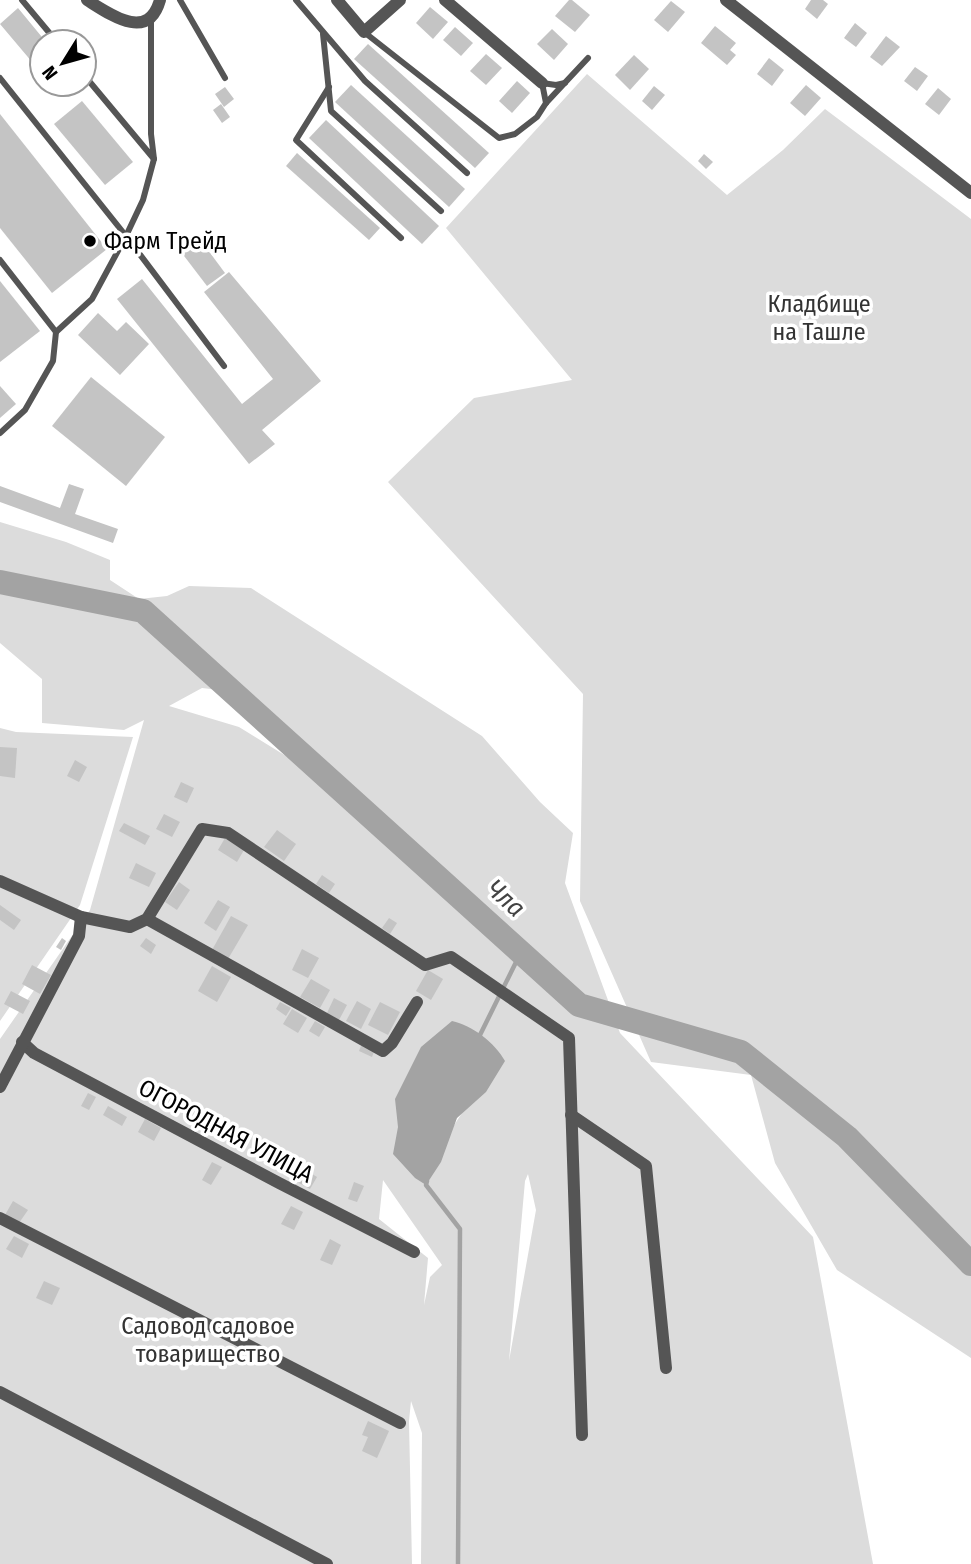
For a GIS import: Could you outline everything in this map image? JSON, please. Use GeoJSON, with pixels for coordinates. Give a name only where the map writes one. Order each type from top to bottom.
{"type":"FeatureCollection","features":[{"type":"Feature","properties":{"kind":"street"},"geometry":{"type":"LineString","coordinates":[[88,0],[108,14],[129,23],[144,22],[151,18],[160,0]]}},
{"type":"Feature","properties":{"kind":"street"},"geometry":{"type":"LineString","coordinates":[[337,0],[364,32],[400,0]]}},
{"type":"Feature","properties":{"kind":"street"},"geometry":{"type":"LineString","coordinates":[[445,0],[542,83]]}},
{"type":"Feature","properties":{"kind":"street"},"geometry":{"type":"LineString","coordinates":[[726,0],[971,193]]}},
{"type":"Feature","properties":{"kind":"street"},"geometry":{"type":"LineString","coordinates":[[0,881],[81,917],[130,927],[147,919],[202,829],[228,833],[425,965],[451,957],[569,1038],[582,1435]]}},
{"type":"Feature","properties":{"kind":"street"},"geometry":{"type":"LineString","coordinates":[[0,1087],[79,936],[81,917]]}},
{"type":"Feature","properties":{"kind":"street"},"geometry":{"type":"LineString","coordinates":[[147,919],[383,1051],[392,1043],[417,1002]]}},
{"type":"Feature","properties":{"kind":"street","name":"ОГОРОДНАЯ УЛИЦА"},"geometry":{"type":"LineString","coordinates":[[22,1042],[34,1053],[147,1114],[414,1252]]}},
{"type":"Feature","properties":{"kind":"street"},"geometry":{"type":"LineString","coordinates":[[571,1115],[646,1166],[666,1368]]}},
{"type":"Feature","properties":{"kind":"street"},"geometry":{"type":"LineString","coordinates":[[0,1218],[400,1423]]}},
{"type":"Feature","properties":{"kind":"street"},"geometry":{"type":"LineString","coordinates":[[0,1392],[327,1564]]}},
{"type":"Feature","properties":{"kind":"lane"},"geometry":{"type":"LineString","coordinates":[[22,0],[45,28]]}},
{"type":"Feature","properties":{"kind":"lane"},"geometry":{"type":"LineString","coordinates":[[180,0],[225,78]]}},
{"type":"Feature","properties":{"kind":"lane"},"geometry":{"type":"LineString","coordinates":[[296,0],[365,80],[467,173]]}},
{"type":"Feature","properties":{"kind":"lane"},"geometry":{"type":"LineString","coordinates":[[0,433],[25,410],[53,361],[56,332],[92,299],[143,200],[154,159],[151,134],[151,18]]}},
{"type":"Feature","properties":{"kind":"lane"},"geometry":{"type":"LineString","coordinates":[[323,32],[331,111],[441,211]]}},
{"type":"Feature","properties":{"kind":"lane"},"geometry":{"type":"LineString","coordinates":[[364,32],[499,138],[515,134],[537,117],[546,103],[588,58]]}},
{"type":"Feature","properties":{"kind":"lane"},"geometry":{"type":"LineString","coordinates":[[0,78],[126,236],[224,366]]}},
{"type":"Feature","properties":{"kind":"lane"},"geometry":{"type":"LineString","coordinates":[[546,103],[542,83],[556,85],[567,82]]}},
{"type":"Feature","properties":{"kind":"lane"},"geometry":{"type":"LineString","coordinates":[[329,87],[296,140],[401,238]]}},
{"type":"Feature","properties":{"kind":"lane"},"geometry":{"type":"LineString","coordinates":[[98,92],[154,159]]}},
{"type":"Feature","properties":{"kind":"lane"},"geometry":{"type":"LineString","coordinates":[[0,261],[56,332]]}},
{"type":"Feature","properties":{"kind":"green space","name":"Кладбище на Ташле"},"geometry":{"type":"Polygon","coordinates":[[[587,74],[727,195],[783,150],[825,109],[971,219],[971,1358],[837,1270],[775,1163],[751,1075],[651,1062],[580,901],[583,694],[388,482],[474,398],[572,380],[446,228],[587,74]]]}},
{"type":"Feature","properties":{"kind":"green space","name":"Садовод садовое товарищество"},"geometry":{"type":"Polygon","coordinates":[[[0,522],[66,542],[110,560],[110,580],[139,599],[167,596],[189,586],[251,588],[482,736],[540,802],[573,833],[565,883],[620,1033],[813,1237],[873,1564],[421,1564],[422,1433],[411,1401],[409,1421],[412,1564],[0,1564],[0,1039],[90,910],[144,720],[124,730],[42,723],[42,679],[0,643],[0,522]],[[202,688],[169,706],[239,727],[294,761],[233,707],[228,691],[202,688]],[[409,1104],[447,1136],[462,1113],[409,1104]],[[528,1174],[525,1181],[509,1361],[536,1210],[528,1174]],[[383,1180],[379,1219],[428,1258],[424,1305],[430,1277],[442,1265],[383,1180]]]}},
{"type":"Feature","properties":{"kind":"green space"},"geometry":{"type":"Polygon","coordinates":[[[0,728],[16,732],[133,737],[80,905],[0,1021],[0,728]]]}},
{"type":"Feature","properties":{"kind":"shaded area"},"geometry":{"type":"Polygon","coordinates":[[[452,1021],[467,1026],[482,1036],[505,1061],[486,1092],[457,1118],[441,1162],[426,1185],[415,1178],[393,1154],[398,1127],[395,1099],[421,1047],[452,1021]]]}},
{"type":"Feature","properties":{"kind":"building"},"geometry":{"type":"Polygon","coordinates":[[[569,0],[590,15],[575,32],[555,16],[569,0]]]}},
{"type":"Feature","properties":{"kind":"building"},"geometry":{"type":"Polygon","coordinates":[[[811,0],[823,0],[828,4],[817,19],[805,9],[811,0]]]}},
{"type":"Feature","properties":{"kind":"building"},"geometry":{"type":"Polygon","coordinates":[[[671,1],[685,12],[668,32],[654,20],[671,1]]]}},
{"type":"Feature","properties":{"kind":"building"},"geometry":{"type":"Polygon","coordinates":[[[430,7],[448,22],[433,39],[416,23],[430,7]]]}},
{"type":"Feature","properties":{"kind":"building"},"geometry":{"type":"Polygon","coordinates":[[[18,8],[34,28],[28,28],[28,57],[0,24],[18,8]]]}},
{"type":"Feature","properties":{"kind":"building"},"geometry":{"type":"Polygon","coordinates":[[[855,23],[867,33],[856,47],[844,38],[855,23]]]}},
{"type":"Feature","properties":{"kind":"building"},"geometry":{"type":"Polygon","coordinates":[[[715,26],[736,43],[730,50],[736,55],[727,65],[701,43],[715,26]]]}},
{"type":"Feature","properties":{"kind":"building"},"geometry":{"type":"Polygon","coordinates":[[[455,27],[473,43],[461,56],[443,40],[455,27]]]}},
{"type":"Feature","properties":{"kind":"building"},"geometry":{"type":"Polygon","coordinates":[[[552,29],[568,44],[554,60],[537,44],[552,29]]]}},
{"type":"Feature","properties":{"kind":"building"},"geometry":{"type":"Polygon","coordinates":[[[886,36],[900,47],[882,66],[870,57],[886,36]]]}},
{"type":"Feature","properties":{"kind":"building"},"geometry":{"type":"Polygon","coordinates":[[[368,44],[489,153],[475,168],[354,59],[368,44]]]}},
{"type":"Feature","properties":{"kind":"building"},"geometry":{"type":"Polygon","coordinates":[[[486,54],[502,68],[486,85],[470,71],[486,54]]]}},
{"type":"Feature","properties":{"kind":"building"},"geometry":{"type":"Polygon","coordinates":[[[634,55],[649,69],[630,90],[615,75],[634,55]]]}},
{"type":"Feature","properties":{"kind":"building"},"geometry":{"type":"Polygon","coordinates":[[[769,58],[784,70],[772,86],[757,74],[769,58]]]}},
{"type":"Feature","properties":{"kind":"building"},"geometry":{"type":"Polygon","coordinates":[[[915,67],[928,76],[917,91],[904,81],[915,67]]]}},
{"type":"Feature","properties":{"kind":"building"},"geometry":{"type":"Polygon","coordinates":[[[517,81],[530,93],[512,113],[499,101],[517,81]]]}},
{"type":"Feature","properties":{"kind":"building"},"geometry":{"type":"Polygon","coordinates":[[[351,85],[465,189],[449,207],[335,102],[351,85]]]}},
{"type":"Feature","properties":{"kind":"building"},"geometry":{"type":"Polygon","coordinates":[[[806,85],[821,98],[805,116],[790,103],[806,85]]]}},
{"type":"Feature","properties":{"kind":"building"},"geometry":{"type":"Polygon","coordinates":[[[654,86],[665,95],[652,110],[642,101],[654,86]]]}},
{"type":"Feature","properties":{"kind":"building"},"geometry":{"type":"Polygon","coordinates":[[[225,87],[234,99],[224,107],[215,94],[225,87]]]}},
{"type":"Feature","properties":{"kind":"building"},"geometry":{"type":"Polygon","coordinates":[[[938,88],[951,99],[939,115],[925,104],[938,88]]]}},
{"type":"Feature","properties":{"kind":"building"},"geometry":{"type":"Polygon","coordinates":[[[82,101],[133,162],[105,185],[54,124],[82,101]]]}},
{"type":"Feature","properties":{"kind":"building"},"geometry":{"type":"Polygon","coordinates":[[[221,104],[230,117],[222,123],[213,110],[221,104]]]}},
{"type":"Feature","properties":{"kind":"building"},"geometry":{"type":"Polygon","coordinates":[[[0,114],[107,249],[52,293],[0,228],[0,114]]]}},
{"type":"Feature","properties":{"kind":"building"},"geometry":{"type":"Polygon","coordinates":[[[326,120],[439,226],[422,244],[309,138],[326,120]]]}},
{"type":"Feature","properties":{"kind":"building"},"geometry":{"type":"Polygon","coordinates":[[[297,153],[380,228],[369,240],[286,166],[297,153]]]}},
{"type":"Feature","properties":{"kind":"building"},"geometry":{"type":"Polygon","coordinates":[[[704,154],[713,162],[706,169],[698,161],[704,154]]]}},
{"type":"Feature","properties":{"kind":"building"},"geometry":{"type":"Polygon","coordinates":[[[196,234],[225,273],[207,286],[178,248],[196,234]]]}},
{"type":"Feature","properties":{"kind":"building"},"geometry":{"type":"Polygon","coordinates":[[[229,272],[321,381],[262,430],[275,444],[249,464],[117,299],[142,279],[242,404],[273,379],[204,292],[229,272]]]}},
{"type":"Feature","properties":{"kind":"building"},"geometry":{"type":"Polygon","coordinates":[[[0,281],[40,331],[0,362],[0,281]]]}},
{"type":"Feature","properties":{"kind":"building"},"geometry":{"type":"Polygon","coordinates":[[[98,313],[117,331],[126,322],[149,344],[120,375],[78,335],[98,313]]]}},
{"type":"Feature","properties":{"kind":"building"},"geometry":{"type":"Polygon","coordinates":[[[91,377],[165,437],[126,486],[52,426],[91,377]]]}},
{"type":"Feature","properties":{"kind":"building"},"geometry":{"type":"Polygon","coordinates":[[[0,386],[16,404],[0,418],[0,386]]]}},
{"type":"Feature","properties":{"kind":"building"},"geometry":{"type":"Polygon","coordinates":[[[69,484],[84,489],[75,514],[118,529],[113,543],[0,502],[0,486],[60,508],[69,484]]]}},
{"type":"Feature","properties":{"kind":"building"},"geometry":{"type":"Polygon","coordinates":[[[0,747],[17,748],[15,778],[0,776],[0,747]]]}},
{"type":"Feature","properties":{"kind":"building"},"geometry":{"type":"Polygon","coordinates":[[[75,760],[87,767],[79,782],[67,776],[75,760]]]}},
{"type":"Feature","properties":{"kind":"building"},"geometry":{"type":"Polygon","coordinates":[[[181,782],[194,788],[187,803],[174,797],[181,782]]]}},
{"type":"Feature","properties":{"kind":"building"},"geometry":{"type":"Polygon","coordinates":[[[164,814],[180,822],[172,837],[156,829],[164,814]]]}},
{"type":"Feature","properties":{"kind":"building"},"geometry":{"type":"Polygon","coordinates":[[[124,823],[150,836],[145,845],[119,831],[124,823]]]}},
{"type":"Feature","properties":{"kind":"building"},"geometry":{"type":"Polygon","coordinates":[[[277,830],[296,844],[284,861],[264,847],[277,830]]]}},
{"type":"Feature","properties":{"kind":"building"},"geometry":{"type":"Polygon","coordinates":[[[225,838],[244,850],[237,862],[218,850],[225,838]]]}},
{"type":"Feature","properties":{"kind":"building"},"geometry":{"type":"Polygon","coordinates":[[[136,863],[156,873],[149,887],[129,878],[136,863]]]}},
{"type":"Feature","properties":{"kind":"building"},"geometry":{"type":"Polygon","coordinates":[[[322,875],[335,884],[329,893],[316,884],[322,875]]]}},
{"type":"Feature","properties":{"kind":"building"},"geometry":{"type":"Polygon","coordinates":[[[179,882],[190,890],[177,910],[165,902],[179,882]]]}},
{"type":"Feature","properties":{"kind":"building"},"geometry":{"type":"Polygon","coordinates":[[[218,900],[230,907],[216,931],[204,923],[218,900]]]}},
{"type":"Feature","properties":{"kind":"building"},"geometry":{"type":"Polygon","coordinates":[[[0,905],[21,920],[14,930],[0,920],[0,905]]]}},
{"type":"Feature","properties":{"kind":"building"},"geometry":{"type":"Polygon","coordinates":[[[231,916],[248,925],[228,959],[212,950],[231,916]]]}},
{"type":"Feature","properties":{"kind":"building"},"geometry":{"type":"Polygon","coordinates":[[[389,918],[397,923],[390,934],[382,928],[389,918]]]}},
{"type":"Feature","properties":{"kind":"building"},"geometry":{"type":"Polygon","coordinates":[[[62,938],[66,941],[61,950],[56,947],[62,938]]]}},
{"type":"Feature","properties":{"kind":"building"},"geometry":{"type":"Polygon","coordinates":[[[146,938],[156,945],[151,954],[140,946],[146,938]]]}},
{"type":"Feature","properties":{"kind":"building"},"geometry":{"type":"Polygon","coordinates":[[[302,949],[319,958],[308,978],[292,970],[302,949]]]}},
{"type":"Feature","properties":{"kind":"building"},"geometry":{"type":"Polygon","coordinates":[[[32,965],[51,975],[40,994],[22,984],[32,965]]]}},
{"type":"Feature","properties":{"kind":"building"},"geometry":{"type":"Polygon","coordinates":[[[212,966],[231,977],[217,1002],[198,991],[212,966]]]}},
{"type":"Feature","properties":{"kind":"building"},"geometry":{"type":"Polygon","coordinates":[[[428,970],[443,979],[431,1000],[416,991],[428,970]]]}},
{"type":"Feature","properties":{"kind":"building"},"geometry":{"type":"Polygon","coordinates":[[[311,979],[330,990],[320,1008],[300,997],[311,979]]]}},
{"type":"Feature","properties":{"kind":"building"},"geometry":{"type":"Polygon","coordinates":[[[11,991],[30,1001],[23,1014],[4,1004],[11,991]]]}},
{"type":"Feature","properties":{"kind":"building"},"geometry":{"type":"Polygon","coordinates":[[[334,998],[347,1005],[339,1020],[327,1013],[334,998]]]}},
{"type":"Feature","properties":{"kind":"building"},"geometry":{"type":"Polygon","coordinates":[[[357,1001],[371,1009],[361,1029],[346,1021],[357,1001]]]}},
{"type":"Feature","properties":{"kind":"building"},"geometry":{"type":"Polygon","coordinates":[[[280,1002],[291,1008],[286,1016],[276,1009],[280,1002]]]}},
{"type":"Feature","properties":{"kind":"building"},"geometry":{"type":"Polygon","coordinates":[[[380,1002],[400,1012],[388,1035],[368,1025],[380,1002]]]}},
{"type":"Feature","properties":{"kind":"building"},"geometry":{"type":"Polygon","coordinates":[[[292,1009],[307,1018],[298,1033],[283,1024],[292,1009]]]}},
{"type":"Feature","properties":{"kind":"building"},"geometry":{"type":"Polygon","coordinates":[[[315,1021],[325,1027],[319,1037],[309,1031],[315,1021]]]}},
{"type":"Feature","properties":{"kind":"building"},"geometry":{"type":"Polygon","coordinates":[[[362,1043],[375,1049],[372,1057],[359,1051],[362,1043]]]}},
{"type":"Feature","properties":{"kind":"building"},"geometry":{"type":"Polygon","coordinates":[[[88,1093],[96,1097],[89,1110],[81,1106],[88,1093]]]}},
{"type":"Feature","properties":{"kind":"building"},"geometry":{"type":"Polygon","coordinates":[[[108,1106],[127,1117],[122,1126],[103,1115],[108,1106]]]}},
{"type":"Feature","properties":{"kind":"building"},"geometry":{"type":"Polygon","coordinates":[[[145,1119],[161,1128],[154,1141],[138,1132],[145,1119]]]}},
{"type":"Feature","properties":{"kind":"building"},"geometry":{"type":"Polygon","coordinates":[[[280,1160],[292,1166],[287,1176],[275,1170],[280,1160]]]}},
{"type":"Feature","properties":{"kind":"building"},"geometry":{"type":"Polygon","coordinates":[[[212,1162],[222,1167],[211,1185],[202,1180],[212,1162]]]}},
{"type":"Feature","properties":{"kind":"building"},"geometry":{"type":"Polygon","coordinates":[[[304,1169],[317,1177],[310,1189],[297,1182],[304,1169]]]}},
{"type":"Feature","properties":{"kind":"building"},"geometry":{"type":"Polygon","coordinates":[[[354,1182],[364,1186],[357,1202],[348,1199],[354,1182]]]}},
{"type":"Feature","properties":{"kind":"building"},"geometry":{"type":"Polygon","coordinates":[[[13,1201],[28,1210],[19,1223],[5,1215],[13,1201]]]}},
{"type":"Feature","properties":{"kind":"building"},"geometry":{"type":"Polygon","coordinates":[[[291,1206],[303,1212],[294,1230],[281,1224],[291,1206]]]}},
{"type":"Feature","properties":{"kind":"building"},"geometry":{"type":"Polygon","coordinates":[[[14,1236],[29,1244],[22,1258],[6,1249],[14,1236]]]}},
{"type":"Feature","properties":{"kind":"building"},"geometry":{"type":"Polygon","coordinates":[[[330,1239],[341,1245],[332,1265],[320,1260],[330,1239]]]}},
{"type":"Feature","properties":{"kind":"building"},"geometry":{"type":"Polygon","coordinates":[[[44,1281],[60,1288],[52,1305],[36,1298],[44,1281]]]}},
{"type":"Feature","properties":{"kind":"building"},"geometry":{"type":"Polygon","coordinates":[[[368,1421],[389,1431],[377,1458],[362,1451],[368,1437],[362,1435],[368,1421]]]}},
{"type":"Feature","properties":{"kind":"waterway","name":"Чла"},"geometry":{"type":"LineString","coordinates":[[0,582],[143,611],[579,1005],[741,1052],[847,1137],[971,1264]]}},
{"type":"Feature","properties":{"kind":"waterway"},"geometry":{"type":"LineString","coordinates":[[477,1036],[480,1035],[521,952]]}},
{"type":"Feature","properties":{"kind":"waterway"},"geometry":{"type":"LineString","coordinates":[[427,1181],[426,1185],[460,1229],[458,1564]]}},
{"type":"Feature","properties":{"kind":"place","name":"Фарм Трейд"},"geometry":{"type":"Point","coordinates":[90,241]}}]}
